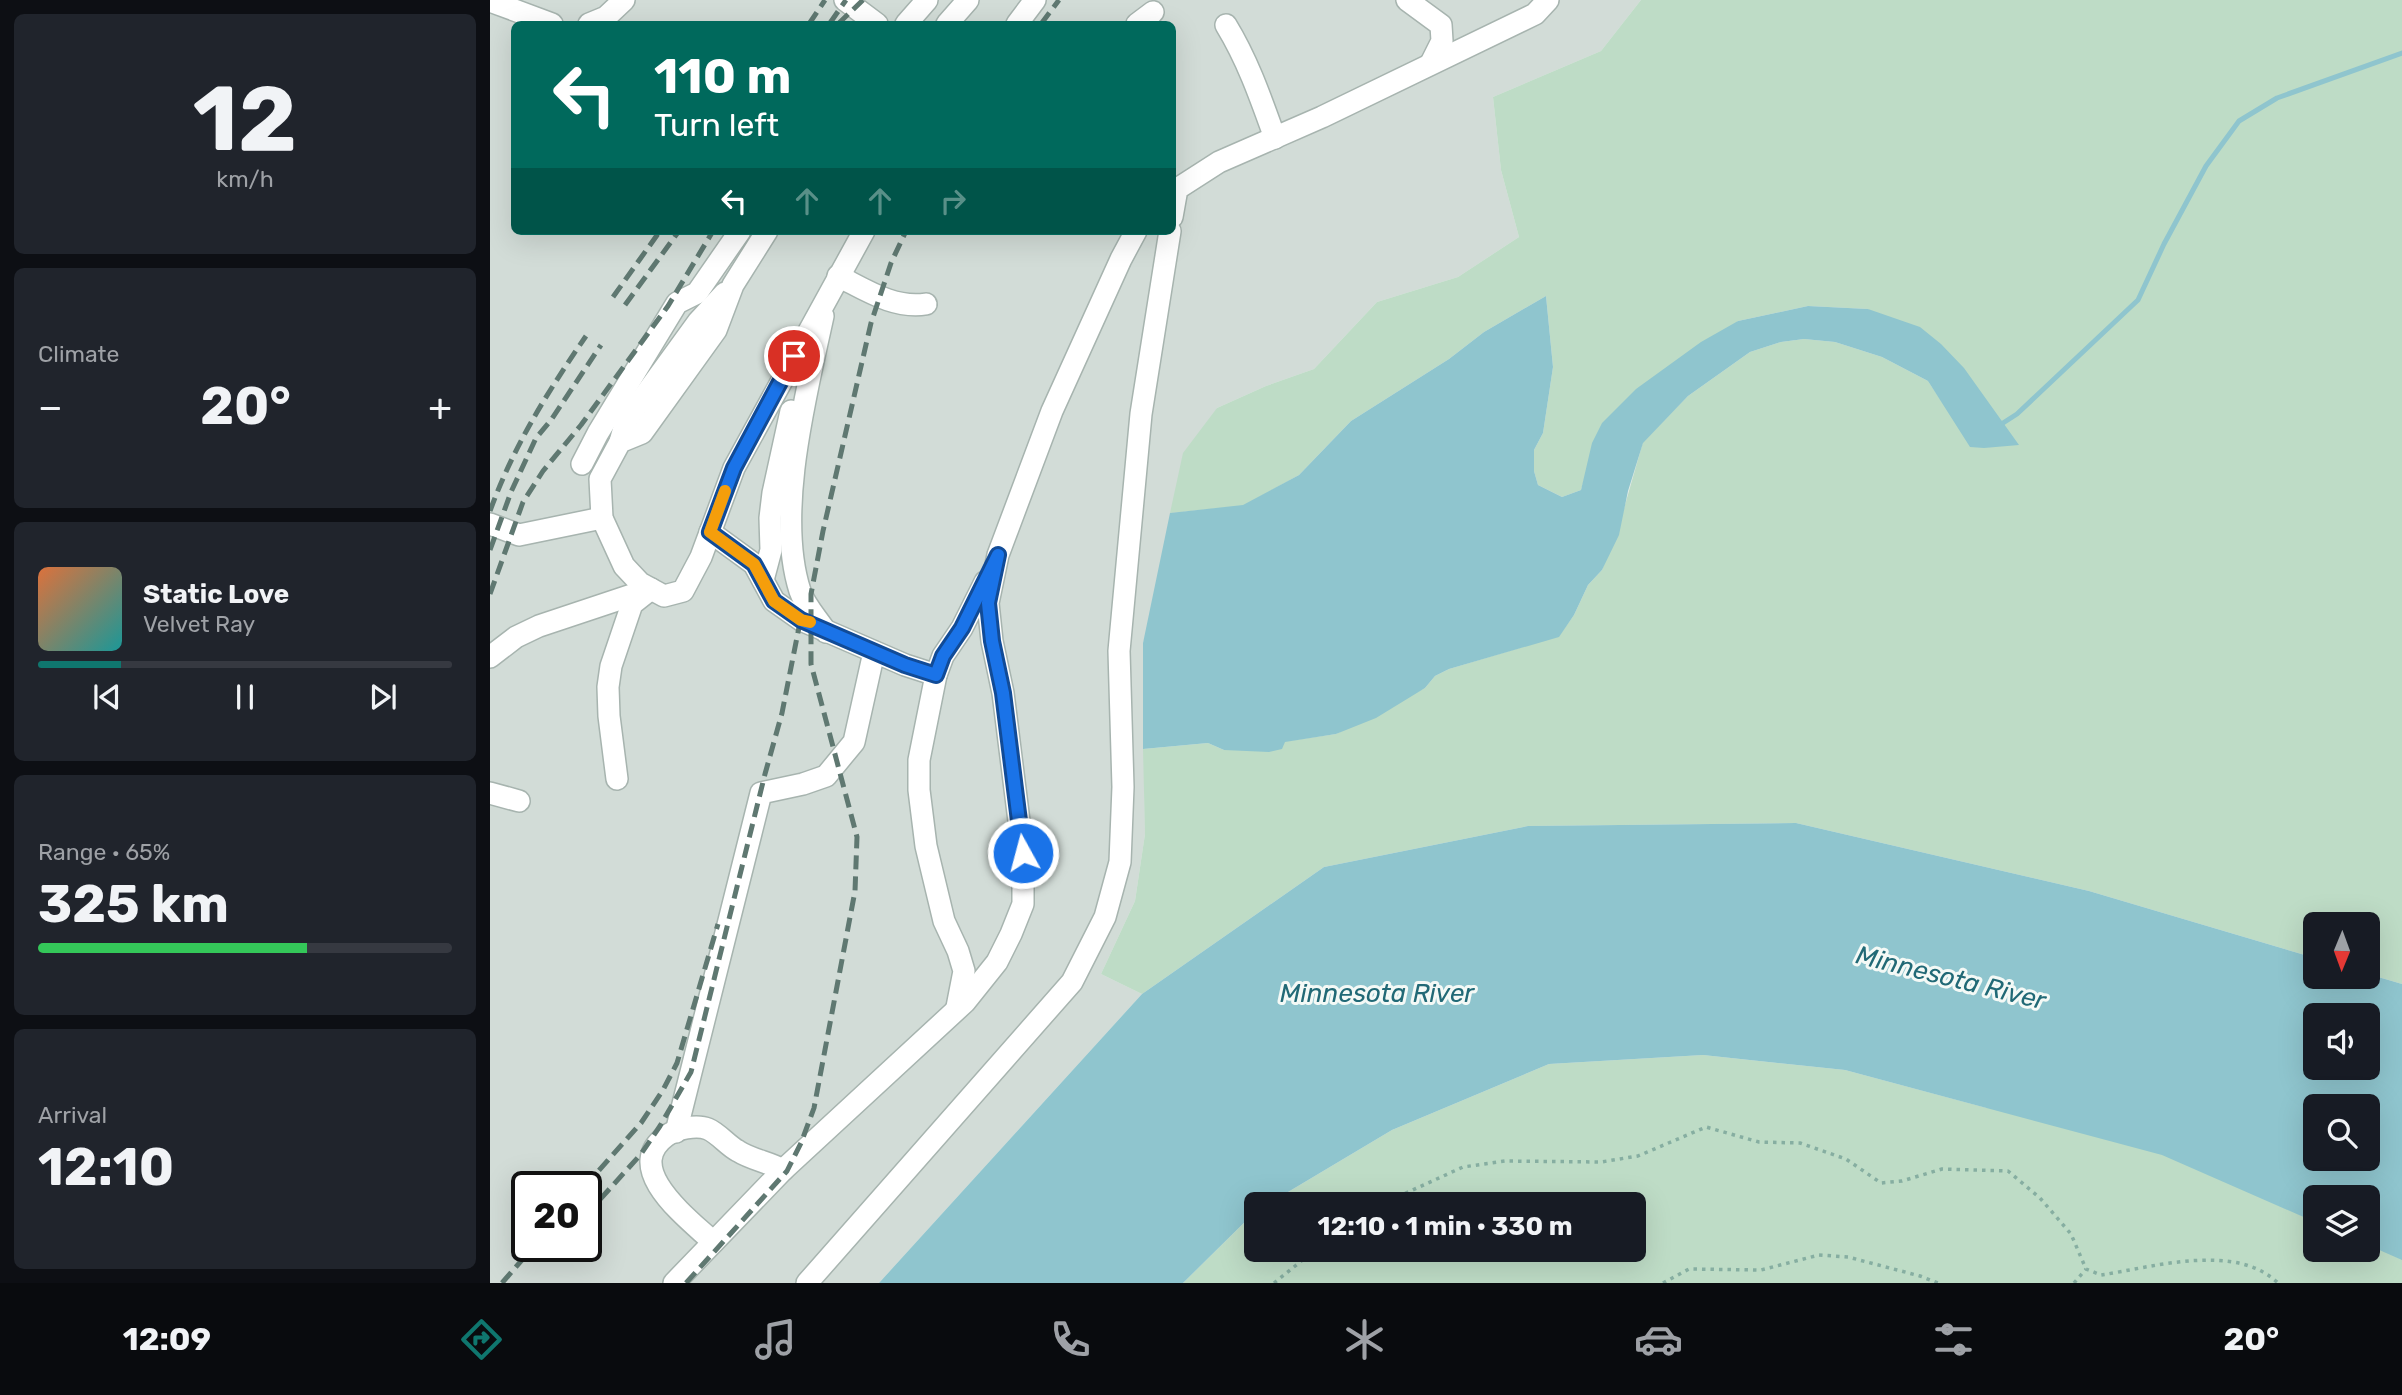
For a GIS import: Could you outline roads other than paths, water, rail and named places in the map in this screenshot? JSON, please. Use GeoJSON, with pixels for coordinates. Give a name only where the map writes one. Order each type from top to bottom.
{"type":"FeatureCollection","features":[{"type":"Feature","properties":{"kind":"lane"},"geometry":{"type":"LineString","coordinates":[[596,21],[606,17],[624,0]]}},
{"type":"Feature","properties":{"kind":"lane"},"geometry":{"type":"LineString","coordinates":[[845,0],[873,21]]}},
{"type":"Feature","properties":{"kind":"lane"},"geometry":{"type":"LineString","coordinates":[[909,21],[927,0]]}},
{"type":"Feature","properties":{"kind":"lane"},"geometry":{"type":"LineString","coordinates":[[950,21],[968,0]]}},
{"type":"Feature","properties":{"kind":"lane"},"geometry":{"type":"LineString","coordinates":[[1019,21],[1035,0]]}},
{"type":"Feature","properties":{"kind":"lane"},"geometry":{"type":"LineString","coordinates":[[1408,0],[1441,25],[1442,41],[1431,63]]}},
{"type":"Feature","properties":{"kind":"lane"},"geometry":{"type":"LineString","coordinates":[[1176,185],[1197,177],[1219,162],[1535,14],[1548,0]]}},
{"type":"Feature","properties":{"kind":"lane"},"geometry":{"type":"LineString","coordinates":[[490,1],[520,7],[546,21]]}},
{"type":"Feature","properties":{"kind":"lane"},"geometry":{"type":"LineString","coordinates":[[1226,25],[1256,84],[1275,138]]}},
{"type":"Feature","properties":{"kind":"lane"},"geometry":{"type":"LineString","coordinates":[[582,464],[677,303],[698,293],[737,235]]}},
{"type":"Feature","properties":{"kind":"lane"},"geometry":{"type":"LineString","coordinates":[[764,235],[733,285],[716,330],[642,433],[620,442],[600,479],[602,518],[624,566],[640,583],[664,596],[683,591],[710,532],[734,468],[862,235]]}},
{"type":"Feature","properties":{"kind":"lane"},"geometry":{"type":"LineString","coordinates":[[957,1010],[964,971],[944,921],[926,846],[919,790],[919,760],[936,675],[943,656],[962,628],[998,555],[1052,411],[1134,235]]}},
{"type":"Feature","properties":{"kind":"lane"},"geometry":{"type":"LineString","coordinates":[[807,1283],[1072,982],[1105,917],[1120,862],[1123,787],[1119,651],[1141,414],[1169,235]]}},
{"type":"Feature","properties":{"kind":"lane"},"geometry":{"type":"LineString","coordinates":[[829,293],[879,298],[915,306],[926,304]]}},
{"type":"Feature","properties":{"kind":"lane"},"geometry":{"type":"LineString","coordinates":[[763,580],[771,550],[770,518],[782,444],[829,293]]}},
{"type":"Feature","properties":{"kind":"lane"},"geometry":{"type":"LineString","coordinates":[[826,632],[800,591],[791,534],[793,472],[829,293]]}},
{"type":"Feature","properties":{"kind":"lane"},"geometry":{"type":"LineString","coordinates":[[490,524],[519,535],[602,518]]}},
{"type":"Feature","properties":{"kind":"lane"},"geometry":{"type":"LineString","coordinates":[[710,532],[754,564],[774,601],[801,620],[936,675]]}},
{"type":"Feature","properties":{"kind":"lane"},"geometry":{"type":"LineString","coordinates":[[674,1283],[783,1170],[957,1010],[997,962],[1023,904],[1023,853],[1003,693],[992,641],[988,603],[998,555]]}},
{"type":"Feature","properties":{"kind":"lane"},"geometry":{"type":"LineString","coordinates":[[490,657],[516,637],[539,626],[651,589]]}},
{"type":"Feature","properties":{"kind":"lane"},"geometry":{"type":"LineString","coordinates":[[617,779],[609,716],[608,687],[611,666],[632,604],[651,589]]}},
{"type":"Feature","properties":{"kind":"lane"},"geometry":{"type":"LineString","coordinates":[[676,1132],[761,793],[825,776],[854,742],[874,652]]}},
{"type":"Feature","properties":{"kind":"lane"},"geometry":{"type":"LineString","coordinates":[[490,793],[519,801]]}},
{"type":"Feature","properties":{"kind":"lane"},"geometry":{"type":"LineString","coordinates":[[964,971],[971,976],[981,975],[997,962]]}},
{"type":"Feature","properties":{"kind":"lane"},"geometry":{"type":"LineString","coordinates":[[713,1242],[673,1204],[654,1180],[650,1163],[657,1145],[668,1135],[686,1128],[708,1129],[739,1152],[783,1170]]}},
{"type":"Feature","properties":{"kind":"water"},"geometry":{"type":"Polygon","coordinates":[[[1546,296],[1553,367],[1543,433],[1534,450],[1534,471],[1538,485],[1562,497],[1581,490],[1592,443],[1602,423],[1636,389],[1701,342],[1738,321],[1808,306],[1868,309],[1920,327],[1964,368],[2019,445],[1970,447],[1928,381],[1882,357],[1835,342],[1804,339],[1781,342],[1750,352],[1688,396],[1643,443],[1628,491],[1619,535],[1602,570],[1588,585],[1574,615],[1559,637],[1449,669],[1435,676],[1425,688],[1376,718],[1336,734],[1285,742],[1282,749],[1269,752],[1224,750],[1208,743],[1143,749],[1143,643],[1170,513],[1243,505],[1299,475],[1351,421],[1449,359],[1484,332],[1546,296]]]}},
{"type":"Feature","properties":{"kind":"water","name":"Minnesota River"},"geometry":{"type":"Polygon","coordinates":[[[1796,823],[2089,891],[2303,954],[2303,989],[2380,989],[2380,978],[2402,984],[2402,1260],[2380,1250],[2380,1185],[2303,1185],[2303,1217],[2162,1155],[1845,1070],[1703,1055],[1549,1064],[1392,1130],[1288,1192],[1244,1192],[1244,1223],[1183,1283],[879,1283],[1142,994],[1324,867],[1528,826],[1796,823]]]}},
{"type":"Feature","properties":{"kind":"waterway"},"geometry":{"type":"LineString","coordinates":[[2003,423],[2017,414],[2138,300],[2164,244],[2206,166],[2239,121],[2277,98],[2402,53]]}},
{"type":"Feature","properties":{"kind":"railway"},"geometry":{"type":"LineString","coordinates":[[811,21],[825,0]]}},
{"type":"Feature","properties":{"kind":"railway"},"geometry":{"type":"LineString","coordinates":[[831,21],[846,0]]}},
{"type":"Feature","properties":{"kind":"railway"},"geometry":{"type":"LineString","coordinates":[[841,21],[863,0]]}},
{"type":"Feature","properties":{"kind":"railway"},"geometry":{"type":"LineString","coordinates":[[1043,21],[1059,0]]}},
{"type":"Feature","properties":{"kind":"railway"},"geometry":{"type":"LineString","coordinates":[[613,297],[657,235]]}},
{"type":"Feature","properties":{"kind":"railway"},"geometry":{"type":"LineString","coordinates":[[625,305],[676,235]]}},
{"type":"Feature","properties":{"kind":"railway"},"geometry":{"type":"LineString","coordinates":[[490,594],[523,502],[543,471],[581,425],[668,306],[711,235]]}},
{"type":"Feature","properties":{"kind":"railway"},"geometry":{"type":"LineString","coordinates":[[686,1283],[787,1171],[814,1108],[855,891],[857,837],[811,664],[811,594],[871,323],[891,263],[904,235]]}},
{"type":"Feature","properties":{"kind":"railway"},"geometry":{"type":"LineString","coordinates":[[490,511],[532,420],[586,336]]}},
{"type":"Feature","properties":{"kind":"railway"},"geometry":{"type":"LineString","coordinates":[[490,550],[511,492],[536,438],[601,345]]}},
{"type":"Feature","properties":{"kind":"railway"},"geometry":{"type":"LineString","coordinates":[[602,1197],[641,1154],[691,1072],[782,713],[802,612]]}},
{"type":"Feature","properties":{"kind":"railway"},"geometry":{"type":"LineString","coordinates":[[598,1171],[641,1123],[677,1063],[718,924]]}},
{"type":"Feature","properties":{"kind":"railway"},"geometry":{"type":"LineString","coordinates":[[502,1283],[520,1262]]}}]}
